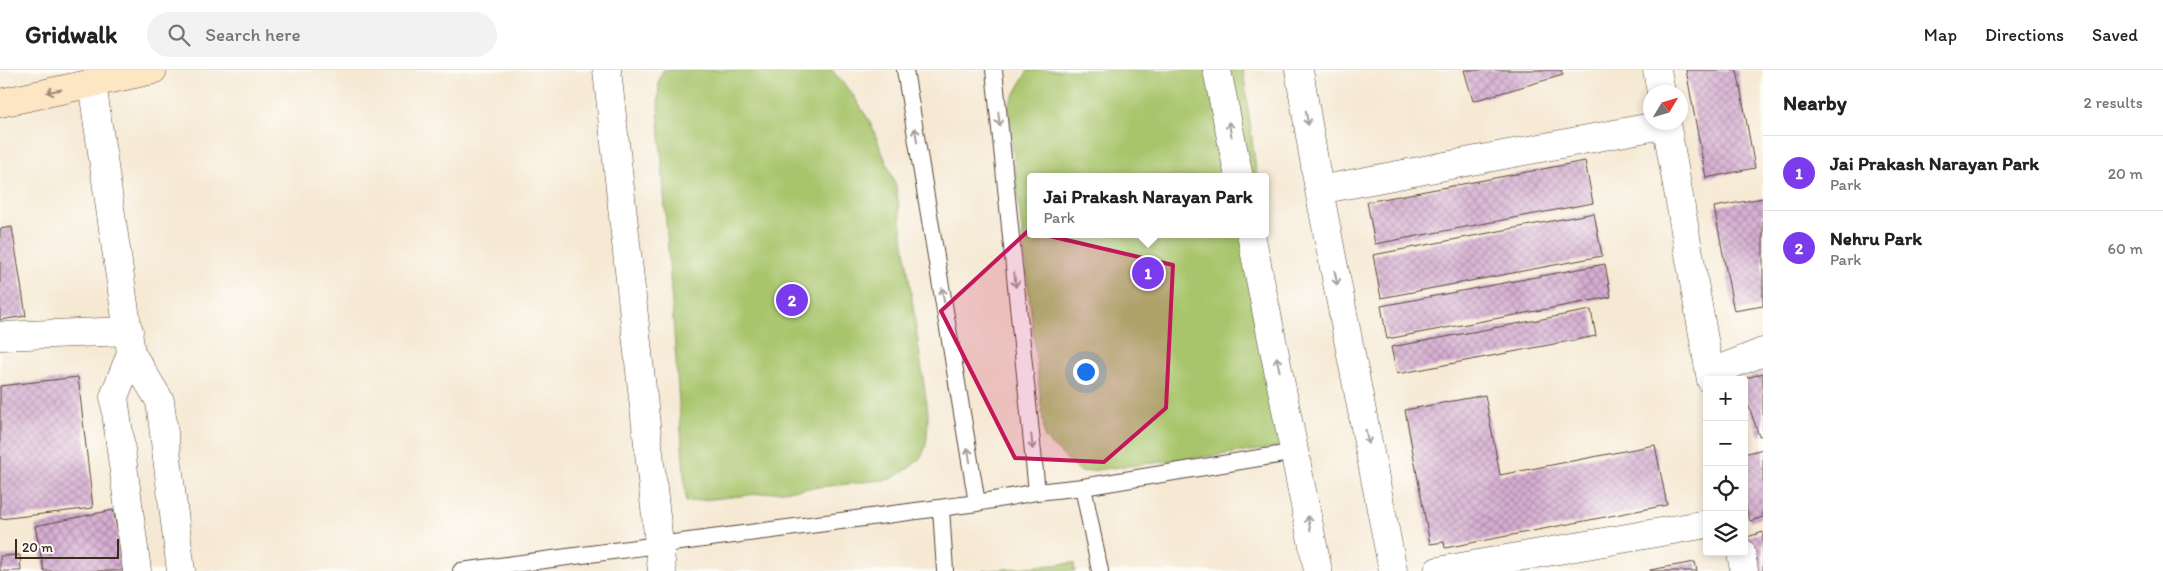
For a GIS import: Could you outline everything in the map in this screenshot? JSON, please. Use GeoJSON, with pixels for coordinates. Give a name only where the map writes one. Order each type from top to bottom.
{"type":"FeatureCollection","features":[{"type":"Feature","properties":{"kind":"main road"},"geometry":{"type":"LineString","coordinates":[[0,103],[153,70]]}},
{"type":"Feature","properties":{"kind":"street"},"geometry":{"type":"LineString","coordinates":[[607,70],[660,558]]}},
{"type":"Feature","properties":{"kind":"street"},"geometry":{"type":"LineString","coordinates":[[1218,70],[1238,173]]}},
{"type":"Feature","properties":{"kind":"street"},"geometry":{"type":"LineString","coordinates":[[1299,70],[1319,190],[1393,571]]}},
{"type":"Feature","properties":{"kind":"street"},"geometry":{"type":"LineString","coordinates":[[1657,70],[1660,85]]}},
{"type":"Feature","properties":{"kind":"street"},"geometry":{"type":"LineString","coordinates":[[92,83],[130,342],[160,401],[182,571]]}},
{"type":"Feature","properties":{"kind":"street"},"geometry":{"type":"LineString","coordinates":[[1319,190],[1643,128]]}},
{"type":"Feature","properties":{"kind":"street"},"geometry":{"type":"LineString","coordinates":[[1668,130],[1710,376],[1763,352]]}},
{"type":"Feature","properties":{"kind":"street"},"geometry":{"type":"LineString","coordinates":[[1252,238],[1296,452],[1318,571]]}},
{"type":"Feature","properties":{"kind":"street"},"geometry":{"type":"LineString","coordinates":[[0,336],[130,342]]}},
{"type":"Feature","properties":{"kind":"street"},"geometry":{"type":"LineString","coordinates":[[130,342],[114,397],[136,571]]}},
{"type":"Feature","properties":{"kind":"street"},"geometry":{"type":"LineString","coordinates":[[1438,571],[1703,525]]}},
{"type":"Feature","properties":{"kind":"street"},"geometry":{"type":"LineString","coordinates":[[1742,556],[1744,571]]}},
{"type":"Feature","properties":{"kind":"lane"},"geometry":{"type":"LineString","coordinates":[[905,70],[977,503]]}},
{"type":"Feature","properties":{"kind":"lane"},"geometry":{"type":"LineString","coordinates":[[994,70],[1036,492]]}},
{"type":"Feature","properties":{"kind":"lane"},"geometry":{"type":"LineString","coordinates":[[461,571],[660,558],[1036,492],[1084,487],[1296,452]]}},
{"type":"Feature","properties":{"kind":"lane"},"geometry":{"type":"LineString","coordinates":[[1084,487],[1100,571]]}},
{"type":"Feature","properties":{"kind":"lane"},"geometry":{"type":"LineString","coordinates":[[941,508],[945,571]]}},
{"type":"Feature","properties":{"kind":"highlighted area"},"geometry":{"type":"Polygon","coordinates":[[[1028,231],[1173,265],[1166,408],[1104,462],[1015,458],[941,311],[1028,231]]]}},
{"type":"Feature","properties":{"kind":"green space"},"geometry":{"type":"Polygon","coordinates":[[[663,70],[832,70],[853,95],[870,122],[896,186],[928,413],[927,438],[923,454],[912,466],[891,479],[686,502],[658,108],[659,80],[663,70]]]}},
{"type":"Feature","properties":{"kind":"green space"},"geometry":{"type":"Polygon","coordinates":[[[1028,70],[1243,70],[1256,173],[1027,173],[1027,238],[1266,238],[1292,446],[1081,472],[1045,439],[1008,106],[1028,70]]]}},
{"type":"Feature","properties":{"kind":"green space"},"geometry":{"type":"Polygon","coordinates":[[[1074,563],[1075,571],[983,571],[1074,563]]]}},
{"type":"Feature","properties":{"kind":"building"},"geometry":{"type":"Polygon","coordinates":[[[1464,70],[1561,70],[1563,75],[1473,101],[1464,70]]]}},
{"type":"Feature","properties":{"kind":"building"},"geometry":{"type":"Polygon","coordinates":[[[1686,70],[1737,70],[1755,168],[1706,178],[1686,70]]]}},
{"type":"Feature","properties":{"kind":"building"},"geometry":{"type":"Polygon","coordinates":[[[1585,161],[1593,203],[1375,244],[1367,202],[1585,161]]]}},
{"type":"Feature","properties":{"kind":"building"},"geometry":{"type":"Polygon","coordinates":[[[1763,198],[1763,306],[1734,311],[1714,207],[1763,198]]]}},
{"type":"Feature","properties":{"kind":"building"},"geometry":{"type":"Polygon","coordinates":[[[1594,213],[1602,256],[1381,298],[1373,255],[1594,213]]]}},
{"type":"Feature","properties":{"kind":"building"},"geometry":{"type":"Polygon","coordinates":[[[12,227],[26,316],[0,320],[0,229],[12,227]]]}},
{"type":"Feature","properties":{"kind":"building"},"geometry":{"type":"Polygon","coordinates":[[[1605,264],[1611,297],[1387,339],[1381,306],[1605,264]]]}},
{"type":"Feature","properties":{"kind":"building"},"geometry":{"type":"Polygon","coordinates":[[[1591,310],[1596,336],[1397,374],[1391,347],[1591,310]]]}},
{"type":"Feature","properties":{"kind":"building"},"geometry":{"type":"Polygon","coordinates":[[[1763,373],[1763,435],[1759,436],[1748,404],[1748,378],[1763,373]]]}},
{"type":"Feature","properties":{"kind":"building"},"geometry":{"type":"Polygon","coordinates":[[[78,377],[93,508],[0,519],[0,386],[78,377]]]}},
{"type":"Feature","properties":{"kind":"building"},"geometry":{"type":"Polygon","coordinates":[[[1485,395],[1500,475],[1655,445],[1667,505],[1445,548],[1444,542],[1430,544],[1405,410],[1485,395]]]}},
{"type":"Feature","properties":{"kind":"building"},"geometry":{"type":"Polygon","coordinates":[[[1763,449],[1763,517],[1750,521],[1748,515],[1748,453],[1763,449]]]}},
{"type":"Feature","properties":{"kind":"building"},"geometry":{"type":"Polygon","coordinates":[[[113,510],[126,571],[44,571],[35,526],[113,510]]]}},
{"type":"Feature","properties":{"kind":"building"},"geometry":{"type":"Polygon","coordinates":[[[1763,532],[1763,571],[1754,571],[1748,551],[1748,537],[1763,532]]]}},
{"type":"Feature","properties":{"kind":"building"},"geometry":{"type":"Polygon","coordinates":[[[20,555],[21,571],[0,571],[0,556],[20,555]]]}},
{"type":"Feature","properties":{"kind":"building"},"geometry":{"type":"Polygon","coordinates":[[[1695,562],[1697,571],[1650,571],[1650,570],[1695,562]]]}},
{"type":"Feature","properties":{"kind":"place","name":"Jai Prakash Narayan Park"},"geometry":{"type":"Point","coordinates":[1148,273]}},
{"type":"Feature","properties":{"kind":"place","name":"Nehru Park"},"geometry":{"type":"Point","coordinates":[792,300]}}]}
